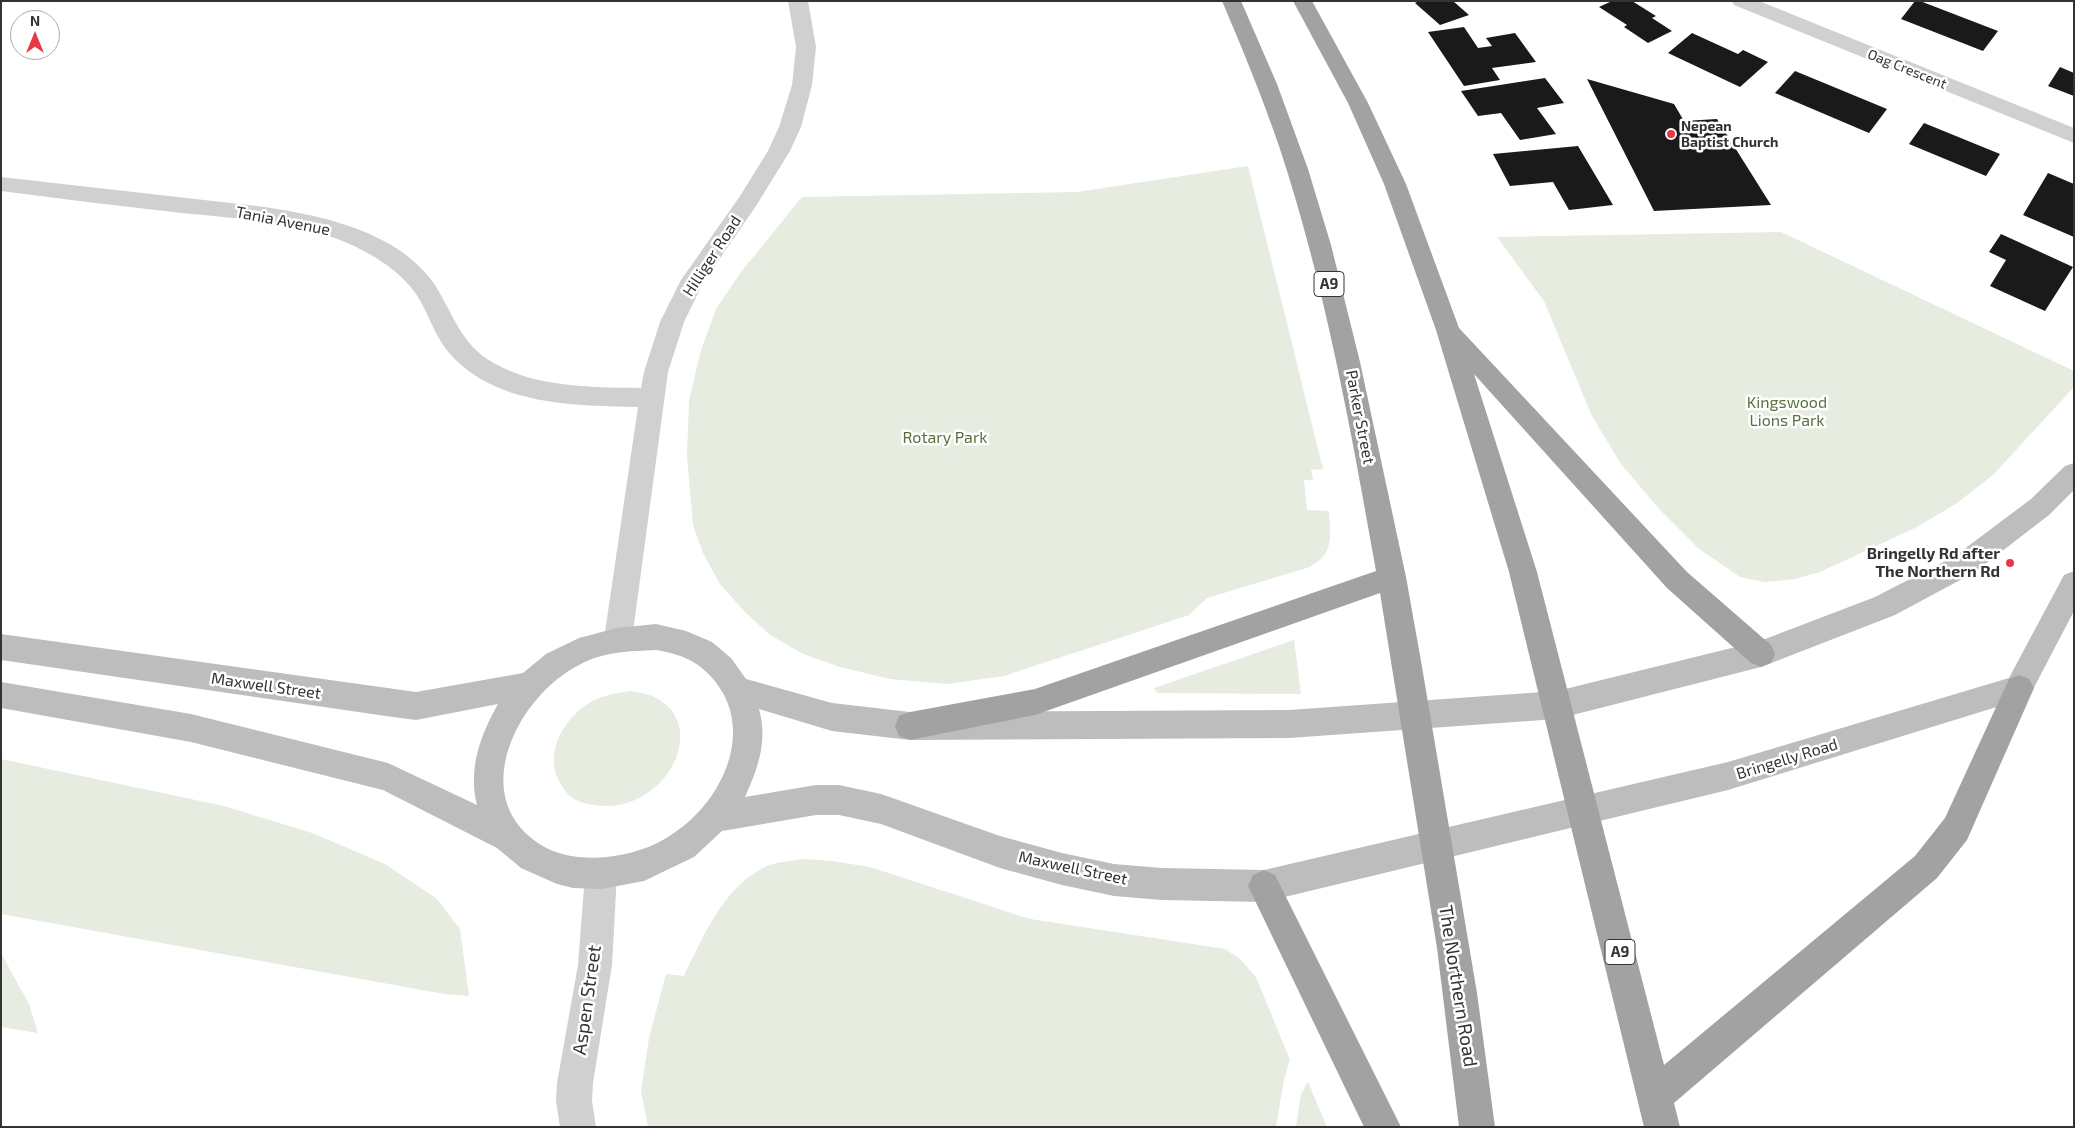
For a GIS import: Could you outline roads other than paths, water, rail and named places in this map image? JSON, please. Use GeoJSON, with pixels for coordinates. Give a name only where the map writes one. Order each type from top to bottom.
{"type":"FeatureCollection","features":[{"type":"Feature","properties":{"kind":"highway","name":"Parker Street"},"geometry":{"type":"LineString","coordinates":[[1231,1],[1272,99],[1297,169],[1325,267],[1352,373],[1392,577],[1436,846]]}},
{"type":"Feature","properties":{"kind":"highway","name":"A9"},"geometry":{"type":"LineString","coordinates":[[1302,1],[1358,103],[1395,184],[1448,330],[1523,572],[1659,1111]]}},
{"type":"Feature","properties":{"kind":"highway"},"geometry":{"type":"LineString","coordinates":[[1448,330],[1677,580],[1761,654]]}},
{"type":"Feature","properties":{"kind":"highway"},"geometry":{"type":"LineString","coordinates":[[910,726],[1035,702],[1392,577]]}},
{"type":"Feature","properties":{"kind":"highway"},"geometry":{"type":"LineString","coordinates":[[1659,1111],[1926,867],[1956,829],[2019,688]]}},
{"type":"Feature","properties":{"kind":"highway","name":"The Northern Road"},"geometry":{"type":"LineString","coordinates":[[1436,846],[1470,1055],[1478,1127]]}},
{"type":"Feature","properties":{"kind":"highway"},"geometry":{"type":"LineString","coordinates":[[1264,886],[1383,1127]]}},
{"type":"Feature","properties":{"kind":"main road"},"geometry":{"type":"LineString","coordinates":[[739,690],[832,716],[910,726],[1289,724],[1557,705],[1761,654],[1885,606],[1965,564],[2040,507],[2074,473]]}},
{"type":"Feature","properties":{"kind":"main road"},"geometry":{"type":"LineString","coordinates":[[2019,688],[2074,583]]}},
{"type":"Feature","properties":{"kind":"main road"},"geometry":{"type":"LineString","coordinates":[[1,695],[191,728],[388,777],[507,836],[532,858],[564,870],[600,874],[642,866],[682,846],[715,817],[732,792],[744,766],[748,740],[747,714],[739,690],[719,664],[690,646],[656,637],[618,639],[586,648],[556,663],[530,685],[514,704],[500,725],[492,748],[489,764],[490,795],[496,816],[507,836]]}},
{"type":"Feature","properties":{"kind":"main road","name":"Maxwell Street"},"geometry":{"type":"LineString","coordinates":[[1,647],[416,706],[530,685]]}},
{"type":"Feature","properties":{"kind":"main road","name":"Bringelly Road"},"geometry":{"type":"LineString","coordinates":[[1436,846],[1728,776],[2019,688]]}},
{"type":"Feature","properties":{"kind":"main road","name":"Maxwell Street"},"geometry":{"type":"LineString","coordinates":[[715,817],[816,800],[839,800],[881,809],[1000,852],[1062,869],[1114,880],[1162,884],[1264,886],[1436,846]]}},
{"type":"Feature","properties":{"kind":"street","name":"Hilliger Road"},"geometry":{"type":"LineString","coordinates":[[618,639],[651,398],[663,347],[686,292],[764,176],[790,127],[802,85],[806,47],[798,1]]}},
{"type":"Feature","properties":{"kind":"street","name":"Oag Crescent"},"geometry":{"type":"LineString","coordinates":[[1740,1],[1776,8],[2074,136]]}},
{"type":"Feature","properties":{"kind":"street","name":"Tania Avenue"},"geometry":{"type":"LineString","coordinates":[[1,184],[272,216],[306,222],[339,232],[371,245],[412,274],[424,288],[458,346],[471,360],[485,369],[510,382],[562,394],[651,398]]}},
{"type":"Feature","properties":{"kind":"street","name":"Aspen Street"},"geometry":{"type":"LineString","coordinates":[[578,1127],[574,1101],[575,1083],[595,965],[600,874]]}},
{"type":"Feature","properties":{"kind":"place","name":"Nepean Baptist Church"},"geometry":{"type":"Point","coordinates":[1671,134]}},
{"type":"Feature","properties":{"kind":"place","name":"Bringelly Rd after The Northern Rd"},"geometry":{"type":"Point","coordinates":[2010,563]}},
{"type":"Feature","properties":{"kind":"park label","name":"Kingswood Lions Park"},"geometry":{"type":"Point","coordinates":[1787,412]}},
{"type":"Feature","properties":{"kind":"park label","name":"Rotary Park"},"geometry":{"type":"Point","coordinates":[945,438]}}]}
